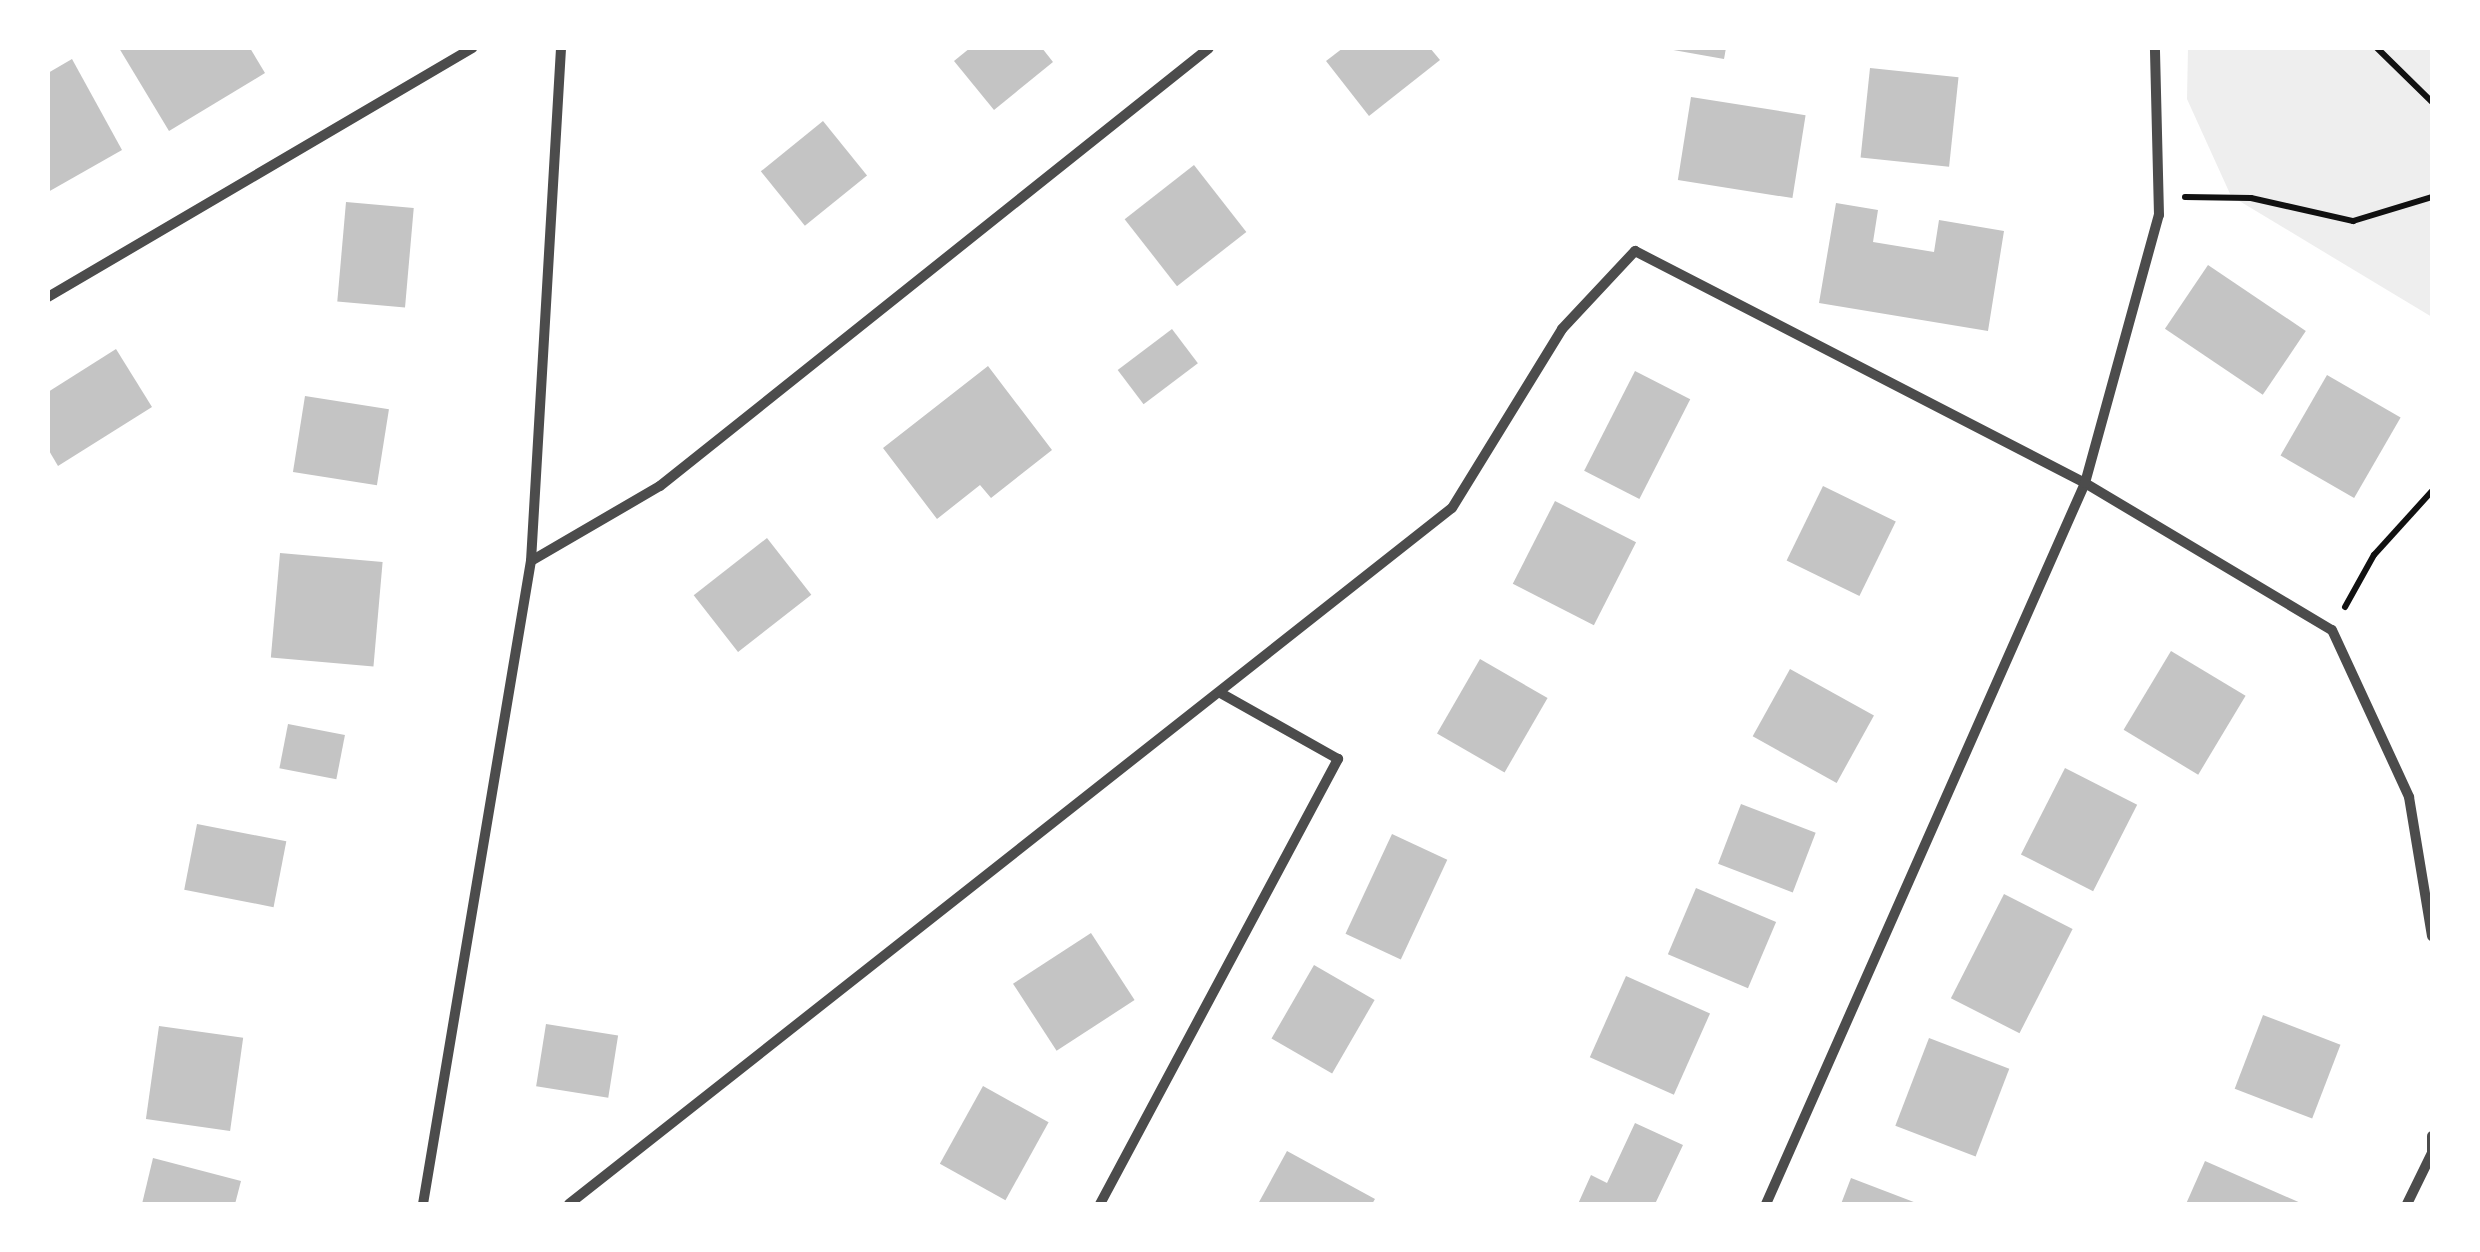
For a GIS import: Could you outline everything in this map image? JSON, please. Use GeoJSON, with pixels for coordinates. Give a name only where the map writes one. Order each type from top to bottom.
{"type":"FeatureCollection","features":[{"type":"Feature","properties":{"kind":"street"},"geometry":{"type":"LineString","coordinates":[[48,296],[472,48]]}},
{"type":"Feature","properties":{"kind":"street"},"geometry":{"type":"LineString","coordinates":[[423,1204],[531,561],[561,48]]}},
{"type":"Feature","properties":{"kind":"street"},"geometry":{"type":"LineString","coordinates":[[531,561],[660,486],[1210,48]]}},
{"type":"Feature","properties":{"kind":"street"},"geometry":{"type":"LineString","coordinates":[[1766,1204],[2086,483],[2159,216],[2155,48]]}},
{"type":"Feature","properties":{"kind":"street"},"geometry":{"type":"LineString","coordinates":[[568,1204],[1222,694],[1452,508],[1562,328],[1635,251],[2086,483],[2332,630],[2409,797],[2432,936]]}},
{"type":"Feature","properties":{"kind":"street"},"geometry":{"type":"LineString","coordinates":[[1100,1204],[1338,759],[1222,694]]}},
{"type":"Feature","properties":{"kind":"street"},"geometry":{"type":"LineString","coordinates":[[2407,1204],[2432,1154],[2432,1136]]}},
{"type":"Feature","properties":{"kind":"path"},"geometry":{"type":"LineString","coordinates":[[2377,48],[2432,102]]}},
{"type":"Feature","properties":{"kind":"path"},"geometry":{"type":"LineString","coordinates":[[2159,216],[2176,197],[2231,196],[2353,221],[2432,197]]}},
{"type":"Feature","properties":{"kind":"path"},"geometry":{"type":"LineString","coordinates":[[2332,630],[2374,554],[2432,492]]}},
{"type":"Feature","properties":{"kind":"shaded area"},"geometry":{"type":"Polygon","coordinates":[[[2188,48],[2432,48],[2432,317],[2231,196],[2187,99],[2188,48]]]}},
{"type":"Feature","properties":{"kind":"building"},"geometry":{"type":"Polygon","coordinates":[[[119,48],[250,48],[265,73],[169,131],[119,48]]]}},
{"type":"Feature","properties":{"kind":"building"},"geometry":{"type":"Polygon","coordinates":[[[970,48],[1042,48],[1053,62],[994,110],[954,61],[970,48]]]}},
{"type":"Feature","properties":{"kind":"building"},"geometry":{"type":"Polygon","coordinates":[[[1343,48],[1430,48],[1440,60],[1369,116],[1326,61],[1343,48]]]}},
{"type":"Feature","properties":{"kind":"building"},"geometry":{"type":"Polygon","coordinates":[[[1662,48],[1726,48],[1724,59],[1662,48]]]}},
{"type":"Feature","properties":{"kind":"building"},"geometry":{"type":"Polygon","coordinates":[[[72,59],[122,150],[48,192],[48,73],[72,59]]]}},
{"type":"Feature","properties":{"kind":"building"},"geometry":{"type":"Polygon","coordinates":[[[1870,68],[1959,77],[1949,167],[1861,158],[1870,68]]]}},
{"type":"Feature","properties":{"kind":"building"},"geometry":{"type":"Polygon","coordinates":[[[1691,97],[1806,115],[1792,198],[1678,180],[1691,97]]]}},
{"type":"Feature","properties":{"kind":"building"},"geometry":{"type":"Polygon","coordinates":[[[823,121],[867,175],[805,226],[761,171],[823,121]]]}},
{"type":"Feature","properties":{"kind":"building"},"geometry":{"type":"Polygon","coordinates":[[[1194,165],[1246,232],[1177,286],[1125,219],[1194,165]]]}},
{"type":"Feature","properties":{"kind":"building"},"geometry":{"type":"Polygon","coordinates":[[[346,202],[414,208],[405,308],[337,302],[346,202]]]}},
{"type":"Feature","properties":{"kind":"building"},"geometry":{"type":"Polygon","coordinates":[[[1836,203],[1878,210],[1873,242],[1934,252],[1939,220],[2004,231],[1988,331],[1819,303],[1836,203]]]}},
{"type":"Feature","properties":{"kind":"building"},"geometry":{"type":"Polygon","coordinates":[[[2208,265],[2306,331],[2263,395],[2165,329],[2208,265]]]}},
{"type":"Feature","properties":{"kind":"building"},"geometry":{"type":"Polygon","coordinates":[[[1172,329],[1198,363],[1144,404],[1118,370],[1172,329]]]}},
{"type":"Feature","properties":{"kind":"building"},"geometry":{"type":"Polygon","coordinates":[[[116,349],[152,407],[58,466],[48,449],[48,392],[116,349]]]}},
{"type":"Feature","properties":{"kind":"building"},"geometry":{"type":"Polygon","coordinates":[[[988,366],[1052,450],[991,498],[980,485],[937,519],[883,448],[988,366]]]}},
{"type":"Feature","properties":{"kind":"building"},"geometry":{"type":"Polygon","coordinates":[[[1635,371],[1690,399],[1639,499],[1584,471],[1635,371]]]}},
{"type":"Feature","properties":{"kind":"building"},"geometry":{"type":"Polygon","coordinates":[[[2327,375],[2401,418],[2354,498],[2280,456],[2327,375]]]}},
{"type":"Feature","properties":{"kind":"building"},"geometry":{"type":"Polygon","coordinates":[[[305,396],[389,409],[377,485],[293,472],[305,396]]]}},
{"type":"Feature","properties":{"kind":"building"},"geometry":{"type":"Polygon","coordinates":[[[1823,486],[1896,522],[1859,596],[1787,561],[1823,486]]]}},
{"type":"Feature","properties":{"kind":"building"},"geometry":{"type":"Polygon","coordinates":[[[1555,501],[1636,542],[1594,625],[1513,584],[1555,501]]]}},
{"type":"Feature","properties":{"kind":"building"},"geometry":{"type":"Polygon","coordinates":[[[767,538],[811,595],[738,652],[694,595],[767,538]]]}},
{"type":"Feature","properties":{"kind":"building"},"geometry":{"type":"Polygon","coordinates":[[[280,553],[383,562],[373,667],[271,658],[280,553]]]}},
{"type":"Feature","properties":{"kind":"building"},"geometry":{"type":"Polygon","coordinates":[[[2171,651],[2246,696],[2198,775],[2124,730],[2171,651]]]}},
{"type":"Feature","properties":{"kind":"building"},"geometry":{"type":"Polygon","coordinates":[[[1480,659],[1548,698],[1505,772],[1437,733],[1480,659]]]}},
{"type":"Feature","properties":{"kind":"building"},"geometry":{"type":"Polygon","coordinates":[[[1790,669],[1874,716],[1837,783],[1753,736],[1790,669]]]}},
{"type":"Feature","properties":{"kind":"building"},"geometry":{"type":"Polygon","coordinates":[[[288,724],[345,735],[336,779],[279,768],[288,724]]]}},
{"type":"Feature","properties":{"kind":"building"},"geometry":{"type":"Polygon","coordinates":[[[2065,768],[2137,805],[2093,891],[2021,854],[2065,768]]]}},
{"type":"Feature","properties":{"kind":"building"},"geometry":{"type":"Polygon","coordinates":[[[1741,804],[1816,833],[1793,892],[1718,864],[1741,804]]]}},
{"type":"Feature","properties":{"kind":"building"},"geometry":{"type":"Polygon","coordinates":[[[197,824],[286,841],[274,907],[184,890],[197,824]]]}},
{"type":"Feature","properties":{"kind":"building"},"geometry":{"type":"Polygon","coordinates":[[[1392,834],[1447,860],[1401,959],[1346,934],[1392,834]]]}},
{"type":"Feature","properties":{"kind":"building"},"geometry":{"type":"Polygon","coordinates":[[[1696,888],[1776,922],[1748,988],[1668,954],[1696,888]]]}},
{"type":"Feature","properties":{"kind":"building"},"geometry":{"type":"Polygon","coordinates":[[[2004,894],[2073,929],[2019,1033],[1951,998],[2004,894]]]}},
{"type":"Feature","properties":{"kind":"building"},"geometry":{"type":"Polygon","coordinates":[[[1091,933],[1135,1000],[1057,1051],[1013,984],[1091,933]]]}},
{"type":"Feature","properties":{"kind":"building"},"geometry":{"type":"Polygon","coordinates":[[[1314,965],[1375,1000],[1332,1074],[1272,1039],[1314,965]]]}},
{"type":"Feature","properties":{"kind":"building"},"geometry":{"type":"Polygon","coordinates":[[[1626,976],[1710,1013],[1674,1095],[1590,1057],[1626,976]]]}},
{"type":"Feature","properties":{"kind":"building"},"geometry":{"type":"Polygon","coordinates":[[[2263,1015],[2340,1045],[2312,1118],[2235,1089],[2263,1015]]]}},
{"type":"Feature","properties":{"kind":"building"},"geometry":{"type":"Polygon","coordinates":[[[546,1024],[618,1035],[608,1098],[536,1086],[546,1024]]]}},
{"type":"Feature","properties":{"kind":"building"},"geometry":{"type":"Polygon","coordinates":[[[159,1026],[243,1038],[230,1131],[146,1119],[159,1026]]]}},
{"type":"Feature","properties":{"kind":"building"},"geometry":{"type":"Polygon","coordinates":[[[1929,1038],[2009,1069],[1976,1157],[1895,1126],[1929,1038]]]}},
{"type":"Feature","properties":{"kind":"building"},"geometry":{"type":"Polygon","coordinates":[[[983,1086],[1049,1122],[1005,1200],[940,1164],[983,1086]]]}},
{"type":"Feature","properties":{"kind":"building"},"geometry":{"type":"Polygon","coordinates":[[[1635,1123],[1683,1145],[1655,1204],[1578,1204],[1591,1175],[1607,1183],[1635,1123]]]}},
{"type":"Feature","properties":{"kind":"building"},"geometry":{"type":"Polygon","coordinates":[[[1287,1151],[1375,1199],[1372,1204],[1258,1204],[1287,1151]]]}},
{"type":"Feature","properties":{"kind":"building"},"geometry":{"type":"Polygon","coordinates":[[[153,1158],[241,1181],[235,1204],[142,1204],[153,1158]]]}},
{"type":"Feature","properties":{"kind":"building"},"geometry":{"type":"Polygon","coordinates":[[[2205,1161],[2303,1204],[2186,1204],[2205,1161]]]}},
{"type":"Feature","properties":{"kind":"building"},"geometry":{"type":"Polygon","coordinates":[[[1851,1178],[1919,1204],[1841,1204],[1851,1178]]]}}]}
